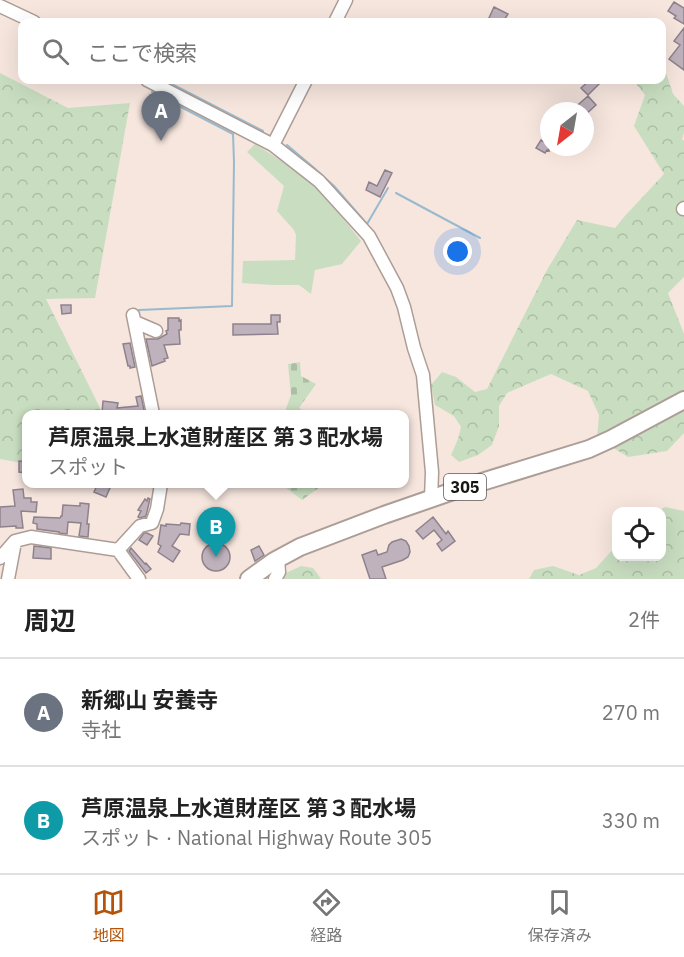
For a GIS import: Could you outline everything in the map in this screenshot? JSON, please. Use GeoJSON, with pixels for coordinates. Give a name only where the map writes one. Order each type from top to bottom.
{"type":"FeatureCollection","features":[{"type":"Feature","properties":{"kind":"highway","name":"305"},"geometry":{"type":"LineString","coordinates":[[249,579],[300,547],[431,499],[589,449],[684,400]]}},
{"type":"Feature","properties":{"kind":"street"},"geometry":{"type":"LineString","coordinates":[[337,18],[346,0]]}},
{"type":"Feature","properties":{"kind":"street"},"geometry":{"type":"LineString","coordinates":[[0,6],[26,18]]}},
{"type":"Feature","properties":{"kind":"street"},"geometry":{"type":"LineString","coordinates":[[155,84],[273,144],[319,181],[369,236],[397,288],[423,375],[432,472],[431,499]]}},
{"type":"Feature","properties":{"kind":"street"},"geometry":{"type":"LineString","coordinates":[[273,144],[304,84]]}},
{"type":"Feature","properties":{"kind":"street"},"geometry":{"type":"LineString","coordinates":[[152,410],[134,319],[156,331]]}},
{"type":"Feature","properties":{"kind":"street"},"geometry":{"type":"LineString","coordinates":[[118,550],[140,526],[152,523],[160,488]]}},
{"type":"Feature","properties":{"kind":"street"},"geometry":{"type":"LineString","coordinates":[[0,558],[15,541],[31,537],[118,550],[139,579]]}},
{"type":"Feature","properties":{"kind":"street"},"geometry":{"type":"LineString","coordinates":[[8,579],[15,541]]}},
{"type":"Feature","properties":{"kind":"street"},"geometry":{"type":"LineString","coordinates":[[275,579],[279,572],[278,559]]}},
{"type":"Feature","properties":{"kind":"green space"},"geometry":{"type":"Polygon","coordinates":[[[0,73],[68,108],[130,103],[95,298],[46,299],[101,410],[22,410],[22,463],[0,459],[0,73]]]}},
{"type":"Feature","properties":{"kind":"green space"},"geometry":{"type":"Polygon","coordinates":[[[666,73],[673,94],[684,106],[682,139],[684,141],[684,277],[668,293],[684,334],[684,433],[667,451],[628,457],[597,438],[599,415],[588,391],[551,374],[507,393],[499,406],[499,426],[492,445],[478,455],[459,462],[451,455],[461,427],[454,416],[435,405],[431,385],[442,372],[456,377],[475,392],[487,389],[547,270],[577,220],[615,228],[664,174],[634,126],[645,95],[636,84],[666,84],[666,73]]]}},
{"type":"Feature","properties":{"kind":"green space"},"geometry":{"type":"Polygon","coordinates":[[[255,144],[300,173],[330,202],[361,241],[342,264],[315,270],[311,294],[299,285],[242,283],[243,261],[295,260],[296,235],[277,211],[284,186],[247,152],[255,144]]]}},
{"type":"Feature","properties":{"kind":"green space"},"geometry":{"type":"Polygon","coordinates":[[[300,362],[301,376],[316,384],[299,408],[302,410],[285,410],[291,395],[288,364],[300,362]]]}},
{"type":"Feature","properties":{"kind":"green space"},"geometry":{"type":"Polygon","coordinates":[[[286,488],[318,488],[302,500],[286,488]]]}},
{"type":"Feature","properties":{"kind":"green space"},"geometry":{"type":"Polygon","coordinates":[[[666,507],[684,511],[684,579],[529,579],[534,570],[553,566],[579,575],[596,568],[612,550],[612,561],[666,561],[666,507]]]}},
{"type":"Feature","properties":{"kind":"green space"},"geometry":{"type":"Polygon","coordinates":[[[301,566],[313,568],[321,579],[273,579],[301,566]]]}},
{"type":"Feature","properties":{"kind":"building"},"geometry":{"type":"Polygon","coordinates":[[[674,2],[684,8],[684,24],[668,11],[674,2]]]}},
{"type":"Feature","properties":{"kind":"building"},"geometry":{"type":"Polygon","coordinates":[[[494,7],[508,14],[506,18],[489,18],[494,7]]]}},
{"type":"Feature","properties":{"kind":"building"},"geometry":{"type":"Polygon","coordinates":[[[684,28],[684,70],[669,59],[680,45],[674,41],[684,28]]]}},
{"type":"Feature","properties":{"kind":"building"},"geometry":{"type":"Polygon","coordinates":[[[586,84],[599,84],[588,95],[581,88],[586,84]]]}},
{"type":"Feature","properties":{"kind":"building"},"geometry":{"type":"Polygon","coordinates":[[[588,96],[593,102],[581,102],[588,96]]]}},
{"type":"Feature","properties":{"kind":"building"},"geometry":{"type":"Polygon","coordinates":[[[385,170],[392,173],[380,197],[366,190],[369,182],[377,186],[385,170]]]}},
{"type":"Feature","properties":{"kind":"building"},"geometry":{"type":"Polygon","coordinates":[[[61,305],[71,305],[71,313],[62,314],[61,305]]]}},
{"type":"Feature","properties":{"kind":"building"},"geometry":{"type":"Polygon","coordinates":[[[271,315],[280,315],[280,322],[277,322],[278,334],[233,335],[233,324],[271,324],[271,315]]]}},
{"type":"Feature","properties":{"kind":"building"},"geometry":{"type":"Polygon","coordinates":[[[168,318],[181,320],[180,344],[164,345],[168,358],[152,366],[146,339],[158,339],[167,334],[168,318]]]}},
{"type":"Feature","properties":{"kind":"building"},"geometry":{"type":"Polygon","coordinates":[[[130,343],[135,367],[130,368],[123,344],[130,343]]]}},
{"type":"Feature","properties":{"kind":"building"},"geometry":{"type":"Polygon","coordinates":[[[141,396],[144,410],[102,410],[103,401],[118,403],[117,408],[138,406],[136,397],[141,396]]]}},
{"type":"Feature","properties":{"kind":"building"},"geometry":{"type":"Polygon","coordinates":[[[19,461],[22,461],[22,472],[19,472],[19,461]]]}},
{"type":"Feature","properties":{"kind":"building"},"geometry":{"type":"Polygon","coordinates":[[[96,488],[110,488],[106,497],[94,492],[96,488]]]}},
{"type":"Feature","properties":{"kind":"building"},"geometry":{"type":"Polygon","coordinates":[[[23,489],[24,498],[31,498],[31,502],[37,502],[36,512],[21,511],[23,528],[0,527],[0,507],[15,506],[13,490],[23,489]]]}},
{"type":"Feature","properties":{"kind":"building"},"geometry":{"type":"Polygon","coordinates":[[[148,498],[150,499],[146,516],[140,518],[138,517],[141,511],[138,510],[148,498]]]}},
{"type":"Feature","properties":{"kind":"building"},"geometry":{"type":"Polygon","coordinates":[[[80,503],[89,504],[88,537],[79,536],[81,523],[68,522],[67,534],[37,529],[37,524],[33,523],[34,517],[60,518],[63,505],[80,506],[80,503]]]}},
{"type":"Feature","properties":{"kind":"building"},"geometry":{"type":"Polygon","coordinates":[[[433,517],[446,534],[448,531],[455,541],[442,551],[437,544],[442,540],[434,530],[423,539],[416,531],[433,517]]]}},
{"type":"Feature","properties":{"kind":"building"},"geometry":{"type":"Polygon","coordinates":[[[181,523],[190,524],[189,535],[180,534],[172,546],[180,551],[173,562],[158,552],[161,546],[158,544],[161,525],[180,525],[181,523]]]}},
{"type":"Feature","properties":{"kind":"building"},"geometry":{"type":"Polygon","coordinates":[[[144,533],[153,536],[147,545],[139,540],[144,533]]]}},
{"type":"Feature","properties":{"kind":"building"},"geometry":{"type":"Polygon","coordinates":[[[401,539],[409,546],[408,557],[382,567],[386,579],[370,579],[362,555],[376,550],[378,555],[387,552],[392,542],[401,539]]]}},
{"type":"Feature","properties":{"kind":"building"},"geometry":{"type":"Polygon","coordinates":[[[216,543],[226,547],[230,557],[226,567],[216,571],[206,567],[202,557],[206,547],[216,543]]]}},
{"type":"Feature","properties":{"kind":"building"},"geometry":{"type":"Polygon","coordinates":[[[34,546],[51,548],[51,559],[33,558],[34,546]]]}},
{"type":"Feature","properties":{"kind":"building"},"geometry":{"type":"Polygon","coordinates":[[[259,546],[264,555],[255,561],[251,550],[259,546]]]}},
{"type":"Feature","properties":{"kind":"building"},"geometry":{"type":"Polygon","coordinates":[[[131,548],[151,569],[146,573],[129,551],[131,548]]]}},
{"type":"Feature","properties":{"kind":"waterway"},"geometry":{"type":"LineString","coordinates":[[172,84],[263,131]]}},
{"type":"Feature","properties":{"kind":"waterway"},"geometry":{"type":"LineString","coordinates":[[139,310],[232,306],[233,134],[152,92]]}},
{"type":"Feature","properties":{"kind":"waterway"},"geometry":{"type":"LineString","coordinates":[[287,145],[334,186],[367,224],[388,188]]}},
{"type":"Feature","properties":{"kind":"waterway"},"geometry":{"type":"LineString","coordinates":[[396,193],[480,238]]}},
{"type":"Feature","properties":{"kind":"place","name":"新郷山 安養寺"},"geometry":{"type":"Point","coordinates":[161,141]}},
{"type":"Feature","properties":{"kind":"place","name":"芦原温泉上水道財産区 第３配水場"},"geometry":{"type":"Point","coordinates":[216,557]}}]}
